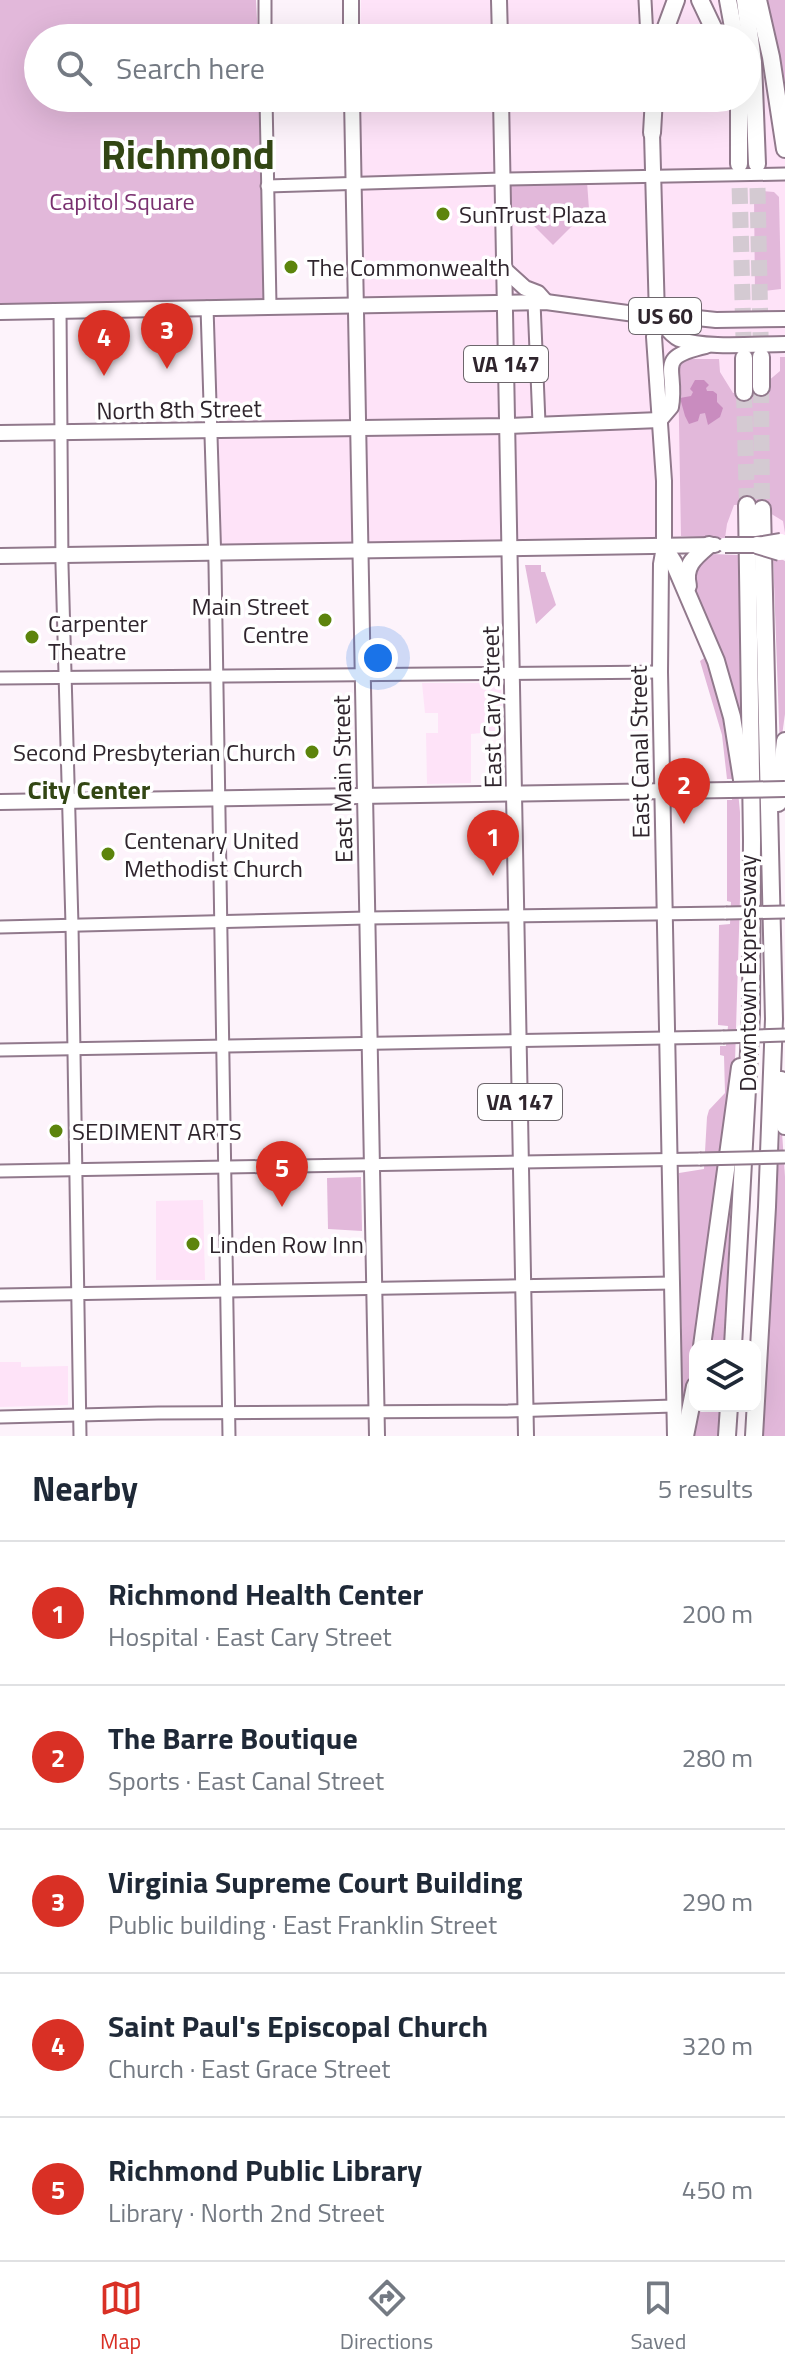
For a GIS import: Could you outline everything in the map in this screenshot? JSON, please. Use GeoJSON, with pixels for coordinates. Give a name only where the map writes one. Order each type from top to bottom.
{"type":"FeatureCollection","features":[{"type":"Feature","properties":{"kind":"highway"},"geometry":{"type":"LineString","coordinates":[[667,24],[676,0]]}},
{"type":"Feature","properties":{"kind":"highway"},"geometry":{"type":"LineString","coordinates":[[700,0],[711,24]]}},
{"type":"Feature","properties":{"kind":"highway"},"geometry":{"type":"LineString","coordinates":[[728,0],[732,24]]}},
{"type":"Feature","properties":{"kind":"highway"},"geometry":{"type":"LineString","coordinates":[[745,0],[748,24]]}},
{"type":"Feature","properties":{"kind":"highway"},"geometry":{"type":"LineString","coordinates":[[758,0],[771,57],[785,149]]}},
{"type":"Feature","properties":{"kind":"highway"},"geometry":{"type":"LineString","coordinates":[[652,112],[652,133]]}},
{"type":"Feature","properties":{"kind":"highway"},"geometry":{"type":"LineString","coordinates":[[737,112],[739,164]]}},
{"type":"Feature","properties":{"kind":"highway"},"geometry":{"type":"LineString","coordinates":[[755,112],[757,164]]}},
{"type":"Feature","properties":{"kind":"highway"},"geometry":{"type":"LineString","coordinates":[[744,392],[752,357],[761,387]]}},
{"type":"Feature","properties":{"kind":"highway","name":"Downtown Expressway"},"geometry":{"type":"LineString","coordinates":[[733,1340],[751,1015],[754,507],[774,1019],[754,1436]]}},
{"type":"Feature","properties":{"kind":"highway"},"geometry":{"type":"LineString","coordinates":[[691,602],[686,572],[694,558],[717,545]]}},
{"type":"Feature","properties":{"kind":"highway"},"geometry":{"type":"LineString","coordinates":[[757,545],[783,547]]}},
{"type":"Feature","properties":{"kind":"highway"},"geometry":{"type":"LineString","coordinates":[[664,547],[716,661],[732,717],[752,840]]}},
{"type":"Feature","properties":{"kind":"highway"},"geometry":{"type":"LineString","coordinates":[[770,856],[777,839],[785,741]]}},
{"type":"Feature","properties":{"kind":"highway"},"geometry":{"type":"LineString","coordinates":[[703,1340],[736,1089],[751,1015]]}},
{"type":"Feature","properties":{"kind":"highway"},"geometry":{"type":"LineString","coordinates":[[774,1019],[785,1126]]}},
{"type":"Feature","properties":{"kind":"highway"},"geometry":{"type":"LineString","coordinates":[[685,1436],[690,1412]]}},
{"type":"Feature","properties":{"kind":"highway"},"geometry":{"type":"LineString","coordinates":[[727,1436],[729,1412]]}},
{"type":"Feature","properties":{"kind":"main road"},"geometry":{"type":"LineString","coordinates":[[351,0],[351,24]]}},
{"type":"Feature","properties":{"kind":"main road"},"geometry":{"type":"LineString","coordinates":[[499,0],[500,24]]}},
{"type":"Feature","properties":{"kind":"main road","name":"East Main Street"},"geometry":{"type":"LineString","coordinates":[[352,112],[377,1436]]}},
{"type":"Feature","properties":{"kind":"main road","name":"East Cary Street"},"geometry":{"type":"LineString","coordinates":[[501,112],[525,1410]]}},
{"type":"Feature","properties":{"kind":"main road","name":"East Canal Street"},"geometry":{"type":"LineString","coordinates":[[652,133],[657,317],[654,337],[664,481],[660,672],[675,1436]]}},
{"type":"Feature","properties":{"kind":"main road"},"geometry":{"type":"LineString","coordinates":[[504,269],[525,288],[538,293],[540,302]]}},
{"type":"Feature","properties":{"kind":"main road"},"geometry":{"type":"LineString","coordinates":[[0,312],[504,301]]}},
{"type":"Feature","properties":{"kind":"main road","name":"US 60"},"geometry":{"type":"LineString","coordinates":[[504,301],[540,302],[657,317],[785,319]]}},
{"type":"Feature","properties":{"kind":"main road"},"geometry":{"type":"LineString","coordinates":[[657,317],[677,338],[714,344]]}},
{"type":"Feature","properties":{"kind":"main road","name":"US 60"},"geometry":{"type":"LineString","coordinates":[[660,420],[671,407],[670,369],[673,359],[684,351],[714,344],[785,344]]}},
{"type":"Feature","properties":{"kind":"main road","name":"North 8th Street"},"geometry":{"type":"LineString","coordinates":[[0,433],[358,429],[660,420]]}},
{"type":"Feature","properties":{"kind":"main road"},"geometry":{"type":"LineString","coordinates":[[0,556],[757,545]]}},
{"type":"Feature","properties":{"kind":"main road"},"geometry":{"type":"LineString","coordinates":[[0,802],[785,789]]}},
{"type":"Feature","properties":{"kind":"main road","name":"VA 147"},"geometry":{"type":"LineString","coordinates":[[525,1410],[526,1436]]}},
{"type":"Feature","properties":{"kind":"street"},"geometry":{"type":"LineString","coordinates":[[265,0],[265,24]]}},
{"type":"Feature","properties":{"kind":"street"},"geometry":{"type":"LineString","coordinates":[[645,0],[646,24]]}},
{"type":"Feature","properties":{"kind":"street"},"geometry":{"type":"LineString","coordinates":[[266,112],[270,305]]}},
{"type":"Feature","properties":{"kind":"street"},"geometry":{"type":"LineString","coordinates":[[267,186],[785,174]]}},
{"type":"Feature","properties":{"kind":"street"},"geometry":{"type":"LineString","coordinates":[[539,423],[540,302]]}},
{"type":"Feature","properties":{"kind":"street"},"geometry":{"type":"LineString","coordinates":[[207,307],[215,553],[229,1436]]}},
{"type":"Feature","properties":{"kind":"street"},"geometry":{"type":"LineString","coordinates":[[60,310],[80,1436]]}},
{"type":"Feature","properties":{"kind":"street"},"geometry":{"type":"LineString","coordinates":[[0,678],[660,672]]}},
{"type":"Feature","properties":{"kind":"street"},"geometry":{"type":"LineString","coordinates":[[0,927],[785,912]]}},
{"type":"Feature","properties":{"kind":"street"},"geometry":{"type":"LineString","coordinates":[[0,1050],[785,1035]]}},
{"type":"Feature","properties":{"kind":"street"},"geometry":{"type":"LineString","coordinates":[[0,1171],[785,1157]]}},
{"type":"Feature","properties":{"kind":"street"},"geometry":{"type":"LineString","coordinates":[[0,1295],[672,1283]]}},
{"type":"Feature","properties":{"kind":"street"},"geometry":{"type":"LineString","coordinates":[[0,1417],[674,1406]]}},
{"type":"Feature","properties":{"kind":"shaded area"},"geometry":{"type":"Polygon","coordinates":[[[361,0],[785,0],[785,538],[215,553],[207,307],[356,304],[359,112],[761,112],[761,24],[360,24],[361,0]]]}},
{"type":"Feature","properties":{"kind":"shaded area"},"geometry":{"type":"Polygon","coordinates":[[[695,380],[704,380],[709,385],[707,391],[717,394],[717,402],[723,408],[720,417],[708,425],[705,413],[700,414],[698,421],[689,424],[685,416],[680,398],[691,396],[693,392],[690,389],[695,380]]]}},
{"type":"Feature","properties":{"kind":"shaded area"},"geometry":{"type":"Polygon","coordinates":[[[422,683],[501,683],[502,731],[471,734],[471,783],[427,784],[426,733],[438,733],[438,713],[425,713],[422,683]]]}},
{"type":"Feature","properties":{"kind":"shaded area"},"geometry":{"type":"Polygon","coordinates":[[[203,1200],[205,1280],[156,1280],[156,1201],[203,1200]]]}},
{"type":"Feature","properties":{"kind":"shaded area"},"geometry":{"type":"Polygon","coordinates":[[[0,1362],[21,1362],[21,1367],[68,1366],[68,1405],[0,1407],[0,1362]]]}},
{"type":"Feature","properties":{"kind":"green space","name":"Capitol Square"},"geometry":{"type":"Polygon","coordinates":[[[0,0],[256,0],[257,24],[24,24],[24,112],[259,112],[263,301],[0,306],[0,0]]]}},
{"type":"Feature","properties":{"kind":"green space"},"geometry":{"type":"Polygon","coordinates":[[[764,0],[785,0],[785,110],[764,0]]]}},
{"type":"Feature","properties":{"kind":"green space"},"geometry":{"type":"Polygon","coordinates":[[[587,182],[589,209],[553,245],[534,226],[534,216],[509,213],[508,183],[587,182]]]}},
{"type":"Feature","properties":{"kind":"green space"},"geometry":{"type":"Polygon","coordinates":[[[762,191],[774,192],[779,197],[781,289],[755,292],[754,197],[762,191]]]}},
{"type":"Feature","properties":{"kind":"green space"},"geometry":{"type":"Polygon","coordinates":[[[780,357],[785,357],[785,533],[783,521],[755,504],[734,505],[725,538],[681,536],[678,367],[688,359],[719,359],[720,372],[733,393],[754,393],[780,371],[780,357]]]}},
{"type":"Feature","properties":{"kind":"green space"},"geometry":{"type":"Polygon","coordinates":[[[712,554],[739,555],[744,768],[692,591],[691,570],[704,557],[712,554]]]}},
{"type":"Feature","properties":{"kind":"green space"},"geometry":{"type":"Polygon","coordinates":[[[773,555],[785,561],[785,714],[780,750],[773,555]]]}},
{"type":"Feature","properties":{"kind":"green space"},"geometry":{"type":"Polygon","coordinates":[[[525,565],[541,565],[541,572],[545,572],[556,605],[536,624],[525,565]]]}},
{"type":"Feature","properties":{"kind":"green space"},"geometry":{"type":"Polygon","coordinates":[[[707,656],[721,697],[735,760],[740,812],[740,898],[735,1062],[696,1340],[689,1340],[689,1396],[683,1423],[679,1173],[704,1169],[707,1117],[709,1110],[725,1093],[724,1056],[720,1055],[720,1046],[726,1046],[728,1026],[718,1025],[719,925],[730,924],[731,902],[727,901],[727,800],[732,800],[732,779],[727,779],[722,735],[700,661],[707,656]]]}},
{"type":"Feature","properties":{"kind":"green space"},"geometry":{"type":"Polygon","coordinates":[[[781,1117],[785,1177],[785,1436],[763,1436],[781,1117]]]}},
{"type":"Feature","properties":{"kind":"green space"},"geometry":{"type":"Polygon","coordinates":[[[361,1177],[362,1231],[328,1229],[327,1178],[361,1177]]]}},
{"type":"Feature","properties":{"kind":"green space"},"geometry":{"type":"Polygon","coordinates":[[[731,1195],[724,1340],[707,1340],[728,1196],[731,1195]]]}},
{"type":"Feature","properties":{"kind":"green space"},"geometry":{"type":"Polygon","coordinates":[[[694,1412],[720,1412],[719,1436],[690,1436],[694,1412]]]}},
{"type":"Feature","properties":{"kind":"tunnel"},"geometry":{"type":"LineString","coordinates":[[739,164],[744,358]]}},
{"type":"Feature","properties":{"kind":"tunnel"},"geometry":{"type":"LineString","coordinates":[[757,164],[761,357]]}},
{"type":"Feature","properties":{"kind":"tunnel"},"geometry":{"type":"LineString","coordinates":[[761,387],[762,509]]}},
{"type":"Feature","properties":{"kind":"tunnel"},"geometry":{"type":"LineString","coordinates":[[744,392],[747,505]]}},
{"type":"Feature","properties":{"kind":"place","name":"SunTrust Plaza"},"geometry":{"type":"Point","coordinates":[443,214]}},
{"type":"Feature","properties":{"kind":"place","name":"The Commonwealth"},"geometry":{"type":"Point","coordinates":[291,267]}},
{"type":"Feature","properties":{"kind":"place","name":"Virginia Supreme Court Building"},"geometry":{"type":"Point","coordinates":[167,369]}},
{"type":"Feature","properties":{"kind":"place","name":"Saint Paul's Episcopal Church"},"geometry":{"type":"Point","coordinates":[104,376]}},
{"type":"Feature","properties":{"kind":"place","name":"Main Street Centre"},"geometry":{"type":"Point","coordinates":[325,620]}},
{"type":"Feature","properties":{"kind":"place","name":"Carpenter Theatre"},"geometry":{"type":"Point","coordinates":[32,637]}},
{"type":"Feature","properties":{"kind":"place","name":"Second Presbyterian Church"},"geometry":{"type":"Point","coordinates":[312,752]}},
{"type":"Feature","properties":{"kind":"place","name":"The Barre Boutique"},"geometry":{"type":"Point","coordinates":[684,824]}},
{"type":"Feature","properties":{"kind":"place","name":"Centenary United Methodist Church"},"geometry":{"type":"Point","coordinates":[108,854]}},
{"type":"Feature","properties":{"kind":"place","name":"Richmond Health Center"},"geometry":{"type":"Point","coordinates":[493,876]}},
{"type":"Feature","properties":{"kind":"place","name":"SEDIMENT ARTS"},"geometry":{"type":"Point","coordinates":[56,1131]}},
{"type":"Feature","properties":{"kind":"place","name":"Richmond Public Library"},"geometry":{"type":"Point","coordinates":[282,1207]}},
{"type":"Feature","properties":{"kind":"place","name":"Linden Row Inn"},"geometry":{"type":"Point","coordinates":[193,1244]}},
{"type":"Feature","properties":{"kind":"district","name":"Richmond"},"geometry":{"type":"Point","coordinates":[188,154]}},
{"type":"Feature","properties":{"kind":"district","name":"City Center"},"geometry":{"type":"Point","coordinates":[89,789]}}]}
